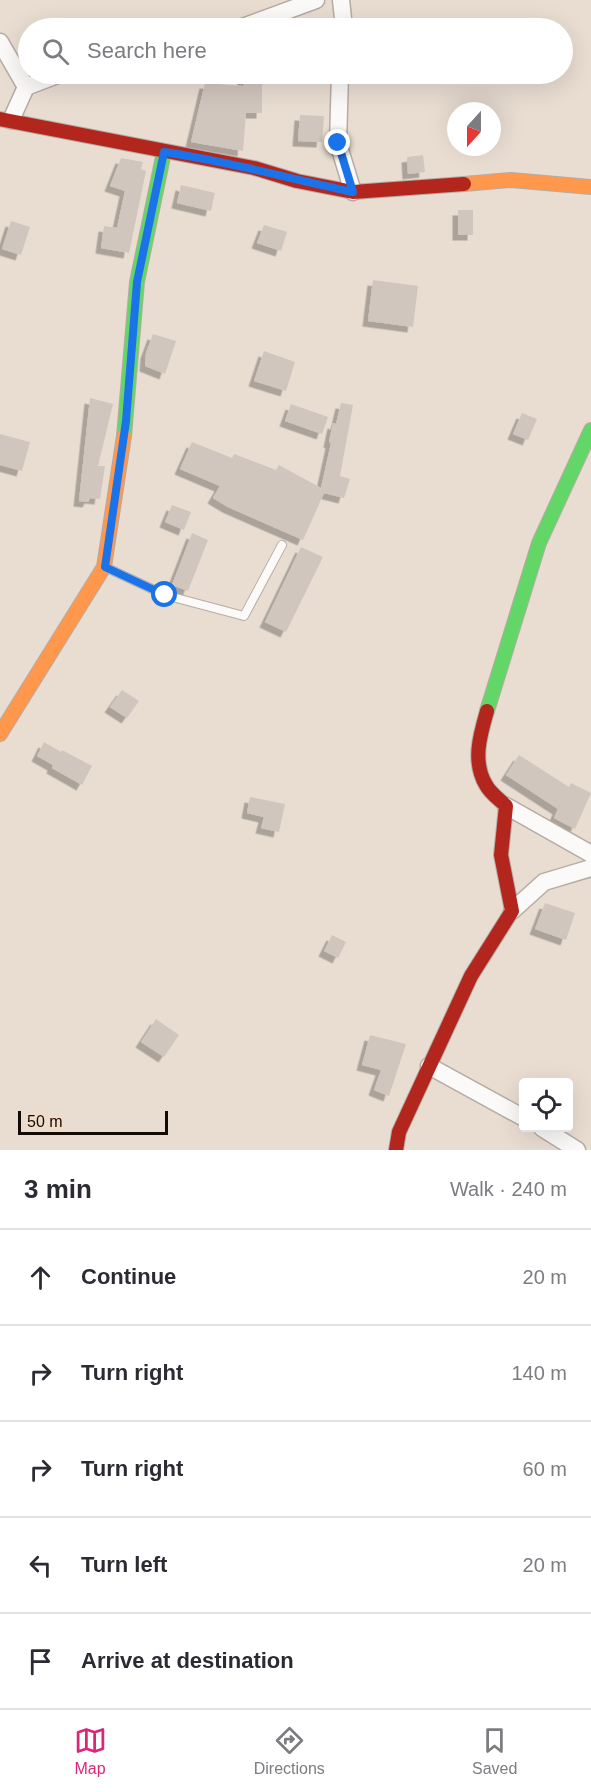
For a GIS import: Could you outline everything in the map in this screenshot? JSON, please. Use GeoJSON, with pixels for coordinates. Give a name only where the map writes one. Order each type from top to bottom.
{"type":"FeatureCollection","features":[{"type":"Feature","properties":{"kind":"street"},"geometry":{"type":"LineString","coordinates":[[267,18],[316,0]]}},
{"type":"Feature","properties":{"kind":"street"},"geometry":{"type":"LineString","coordinates":[[341,0],[343,18]]}},
{"type":"Feature","properties":{"kind":"street"},"geometry":{"type":"LineString","coordinates":[[0,42],[18,73]]}},
{"type":"Feature","properties":{"kind":"street"},"geometry":{"type":"LineString","coordinates":[[34,84],[26,87],[5,120],[254,168],[297,181],[353,192],[511,180],[591,187]]}},
{"type":"Feature","properties":{"kind":"street"},"geometry":{"type":"LineString","coordinates":[[340,84],[338,143],[353,192]]}},
{"type":"Feature","properties":{"kind":"street"},"geometry":{"type":"LineString","coordinates":[[0,734],[105,567],[126,421],[137,282],[164,152]]}},
{"type":"Feature","properties":{"kind":"street"},"geometry":{"type":"LineString","coordinates":[[591,430],[539,543],[479,737],[478,763],[486,786],[506,806],[591,854]]}},
{"type":"Feature","properties":{"kind":"street"},"geometry":{"type":"LineString","coordinates":[[506,806],[501,855],[512,911]]}},
{"type":"Feature","properties":{"kind":"street"},"geometry":{"type":"LineString","coordinates":[[396,1150],[399,1132],[471,976],[512,911],[544,882],[591,868]]}},
{"type":"Feature","properties":{"kind":"street"},"geometry":{"type":"LineString","coordinates":[[429,1066],[519,1115]]}},
{"type":"Feature","properties":{"kind":"street"},"geometry":{"type":"LineString","coordinates":[[548,1132],[577,1150]]}},
{"type":"Feature","properties":{"kind":"lane"},"geometry":{"type":"LineString","coordinates":[[105,567],[165,595],[244,615],[282,545]]}},
{"type":"Feature","properties":{"kind":"building"},"geometry":{"type":"Polygon","coordinates":[[[205,84],[243,86],[243,84],[262,84],[262,113],[246,113],[243,151],[191,142],[205,84]]]}},
{"type":"Feature","properties":{"kind":"building"},"geometry":{"type":"Polygon","coordinates":[[[300,115],[324,116],[322,142],[298,141],[300,115]]]}},
{"type":"Feature","properties":{"kind":"building"},"geometry":{"type":"Polygon","coordinates":[[[423,155],[425,172],[408,174],[407,157],[423,155]]]}},
{"type":"Feature","properties":{"kind":"building"},"geometry":{"type":"Polygon","coordinates":[[[121,158],[143,162],[141,169],[146,171],[129,253],[101,248],[104,226],[117,228],[125,191],[110,186],[121,158]]]}},
{"type":"Feature","properties":{"kind":"building"},"geometry":{"type":"Polygon","coordinates":[[[181,185],[215,193],[211,211],[177,203],[181,185]]]}},
{"type":"Feature","properties":{"kind":"building"},"geometry":{"type":"Polygon","coordinates":[[[458,210],[473,210],[473,235],[458,235],[458,210]]]}},
{"type":"Feature","properties":{"kind":"building"},"geometry":{"type":"Polygon","coordinates":[[[11,221],[30,227],[21,255],[2,249],[11,221]]]}},
{"type":"Feature","properties":{"kind":"building"},"geometry":{"type":"Polygon","coordinates":[[[264,225],[287,232],[281,251],[257,243],[264,225]]]}},
{"type":"Feature","properties":{"kind":"building"},"geometry":{"type":"Polygon","coordinates":[[[373,280],[418,286],[413,327],[368,321],[373,280]]]}},
{"type":"Feature","properties":{"kind":"building"},"geometry":{"type":"Polygon","coordinates":[[[153,334],[176,341],[165,374],[145,366],[146,353],[153,334]]]}},
{"type":"Feature","properties":{"kind":"building"},"geometry":{"type":"Polygon","coordinates":[[[264,351],[295,362],[286,391],[254,381],[264,351]]]}},
{"type":"Feature","properties":{"kind":"building"},"geometry":{"type":"Polygon","coordinates":[[[90,398],[113,404],[98,466],[105,466],[100,499],[90,498],[88,502],[79,501],[90,398]]]}},
{"type":"Feature","properties":{"kind":"building"},"geometry":{"type":"Polygon","coordinates":[[[341,403],[353,405],[340,476],[350,479],[344,498],[324,493],[303,540],[228,507],[213,498],[220,486],[180,469],[192,442],[232,458],[234,454],[276,470],[279,465],[321,488],[333,423],[336,424],[341,403]]]}},
{"type":"Feature","properties":{"kind":"building"},"geometry":{"type":"Polygon","coordinates":[[[291,404],[328,417],[322,434],[285,421],[291,404]]]}},
{"type":"Feature","properties":{"kind":"building"},"geometry":{"type":"Polygon","coordinates":[[[522,413],[537,419],[528,440],[513,434],[522,413]]]}},
{"type":"Feature","properties":{"kind":"building"},"geometry":{"type":"Polygon","coordinates":[[[0,434],[30,442],[22,471],[0,465],[0,434]]]}},
{"type":"Feature","properties":{"kind":"building"},"geometry":{"type":"Polygon","coordinates":[[[172,505],[191,512],[184,530],[165,522],[172,505]]]}},
{"type":"Feature","properties":{"kind":"building"},"geometry":{"type":"Polygon","coordinates":[[[192,533],[208,540],[188,591],[172,585],[192,533]]]}},
{"type":"Feature","properties":{"kind":"building"},"geometry":{"type":"Polygon","coordinates":[[[301,547],[323,557],[286,632],[265,622],[301,547]]]}},
{"type":"Feature","properties":{"kind":"building"},"geometry":{"type":"Polygon","coordinates":[[[122,690],[139,701],[127,718],[110,707],[122,690]]]}},
{"type":"Feature","properties":{"kind":"building"},"geometry":{"type":"Polygon","coordinates":[[[44,742],[92,766],[82,785],[52,768],[53,765],[37,756],[44,742]]]}},
{"type":"Feature","properties":{"kind":"building"},"geometry":{"type":"Polygon","coordinates":[[[519,755],[569,787],[571,783],[591,793],[575,829],[554,818],[558,809],[506,775],[519,755]]]}},
{"type":"Feature","properties":{"kind":"building"},"geometry":{"type":"Polygon","coordinates":[[[250,797],[285,804],[279,832],[261,828],[264,817],[247,813],[250,797]]]}},
{"type":"Feature","properties":{"kind":"building"},"geometry":{"type":"Polygon","coordinates":[[[545,903],[575,913],[566,940],[535,929],[545,903]]]}},
{"type":"Feature","properties":{"kind":"building"},"geometry":{"type":"Polygon","coordinates":[[[332,935],[346,942],[338,958],[324,951],[332,935]]]}},
{"type":"Feature","properties":{"kind":"building"},"geometry":{"type":"Polygon","coordinates":[[[156,1019],[179,1035],[164,1057],[141,1042],[156,1019]]]}},
{"type":"Feature","properties":{"kind":"building"},"geometry":{"type":"Polygon","coordinates":[[[370,1035],[406,1044],[389,1096],[374,1090],[381,1070],[362,1065],[370,1035]]]}},
{"type":"Feature","properties":{"kind":"traffic: fast"},"geometry":{"type":"LineString","coordinates":[[124,436],[137,282],[164,152]]}},
{"type":"Feature","properties":{"kind":"traffic: fast"},"geometry":{"type":"LineString","coordinates":[[487,711],[539,543],[591,430]]}},
{"type":"Feature","properties":{"kind":"traffic: slow"},"geometry":{"type":"LineString","coordinates":[[464,184],[511,180],[591,187]]}},
{"type":"Feature","properties":{"kind":"traffic: slow"},"geometry":{"type":"LineString","coordinates":[[0,734],[104,567],[124,436]]}},
{"type":"Feature","properties":{"kind":"traffic: jam"},"geometry":{"type":"LineString","coordinates":[[0,119],[254,168],[297,181],[353,192],[464,184]]}},
{"type":"Feature","properties":{"kind":"traffic: jam"},"geometry":{"type":"LineString","coordinates":[[396,1150],[399,1132],[471,976],[512,911],[501,855],[506,806],[488,788],[479,767],[480,739],[487,711]]}},
{"type":"Feature","properties":{"kind":"route"},"geometry":{"type":"LineString","coordinates":[[165,595],[105,567],[126,421],[137,282],[164,152],[254,168],[297,181],[353,192],[338,143]]}}]}
